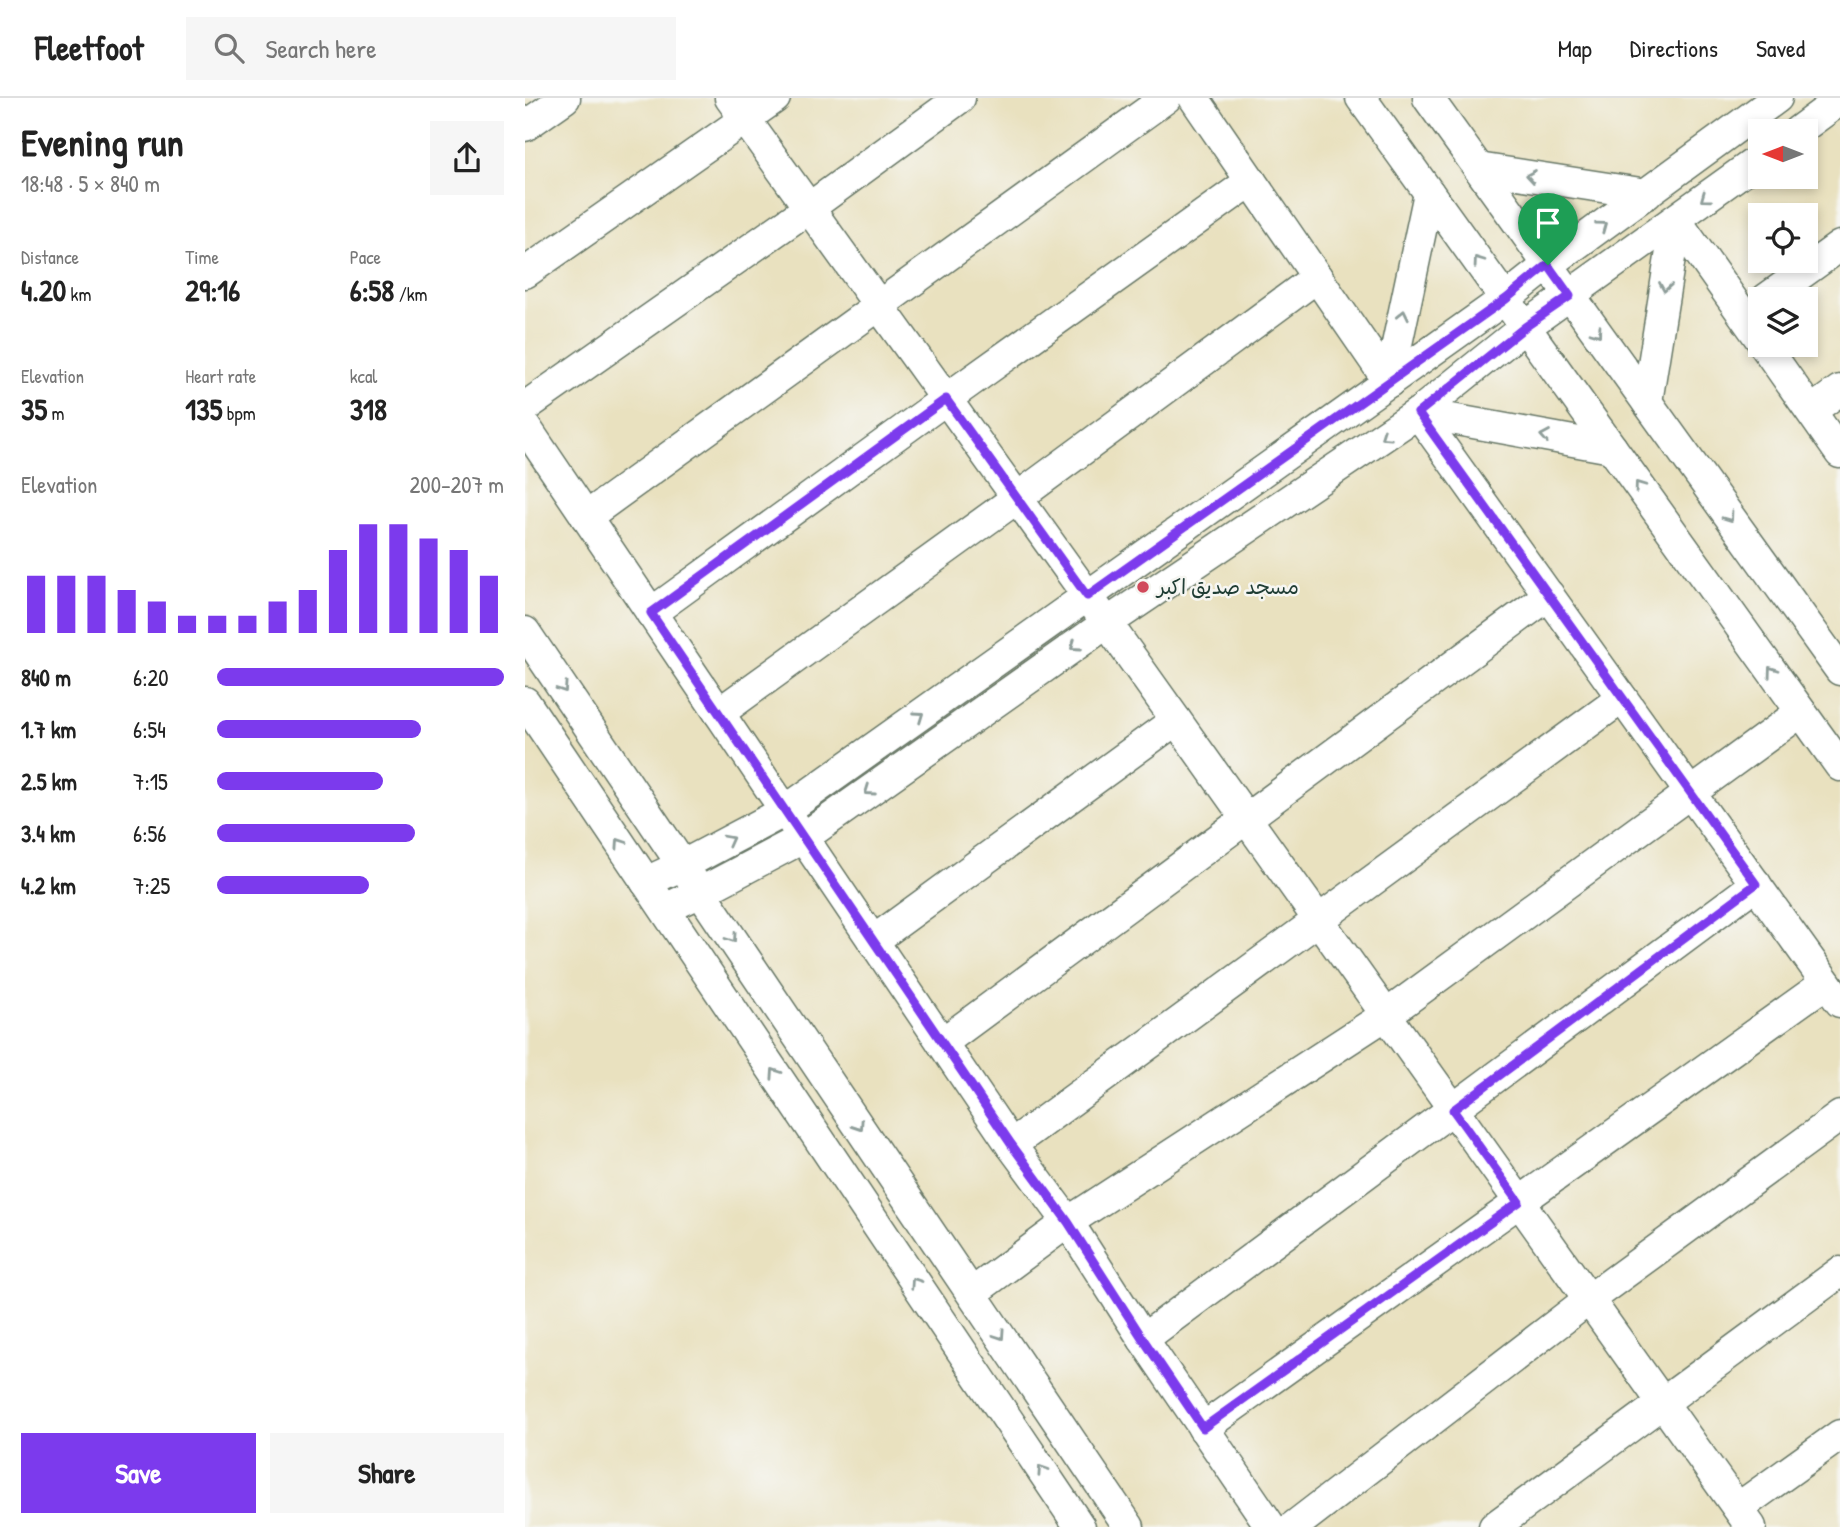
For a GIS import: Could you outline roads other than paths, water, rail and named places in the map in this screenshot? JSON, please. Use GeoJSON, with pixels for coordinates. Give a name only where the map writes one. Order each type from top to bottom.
{"type":"FeatureCollection","features":[{"type":"Feature","properties":{"kind":"street"},"geometry":{"type":"LineString","coordinates":[[525,126],[565,98]]}},
{"type":"Feature","properties":{"kind":"street"},"geometry":{"type":"LineString","coordinates":[[525,273],[738,109],[775,98]]}},
{"type":"Feature","properties":{"kind":"street"},"geometry":{"type":"LineString","coordinates":[[525,407],[809,208],[960,98]]}},
{"type":"Feature","properties":{"kind":"street"},"geometry":{"type":"LineString","coordinates":[[586,517],[1166,98]]}},
{"type":"Feature","properties":{"kind":"street"},"geometry":{"type":"LineString","coordinates":[[1194,98],[1389,382]]}},
{"type":"Feature","properties":{"kind":"street"},"geometry":{"type":"LineString","coordinates":[[1361,98],[1840,766]]}},
{"type":"Feature","properties":{"kind":"street"},"geometry":{"type":"LineString","coordinates":[[1428,98],[1840,670]]}},
{"type":"Feature","properties":{"kind":"street"},"geometry":{"type":"LineString","coordinates":[[646,882],[785,811],[1506,299],[1548,265],[1777,98]]}},
{"type":"Feature","properties":{"kind":"street"},"geometry":{"type":"LineString","coordinates":[[1814,119],[1840,100]]}},
{"type":"Feature","properties":{"kind":"street"},"geometry":{"type":"LineString","coordinates":[[738,109],[1745,1518],[1840,1435]]}},
{"type":"Feature","properties":{"kind":"street"},"geometry":{"type":"LineString","coordinates":[[664,909],[803,838],[1107,623],[1418,413],[1525,327],[1748,167]]}},
{"type":"Feature","properties":{"kind":"street"},"geometry":{"type":"LineString","coordinates":[[1478,168],[1647,194]]}},
{"type":"Feature","properties":{"kind":"street"},"geometry":{"type":"LineString","coordinates":[[651,613],[1251,181]]}},
{"type":"Feature","properties":{"kind":"street"},"geometry":{"type":"LineString","coordinates":[[1389,382],[1429,193]]}},
{"type":"Feature","properties":{"kind":"street"},"geometry":{"type":"LineString","coordinates":[[1676,220],[1748,297]]}},
{"type":"Feature","properties":{"kind":"street"},"geometry":{"type":"LineString","coordinates":[[1647,402],[1676,220]]}},
{"type":"Feature","properties":{"kind":"street"},"geometry":{"type":"LineString","coordinates":[[1783,287],[1840,246]]}},
{"type":"Feature","properties":{"kind":"street"},"geometry":{"type":"LineString","coordinates":[[719,713],[1317,277]]}},
{"type":"Feature","properties":{"kind":"street"},"geometry":{"type":"LineString","coordinates":[[1773,357],[1840,453]]}},
{"type":"Feature","properties":{"kind":"street"},"geometry":{"type":"LineString","coordinates":[[1811,411],[1840,390]]}},
{"type":"Feature","properties":{"kind":"street"},"geometry":{"type":"LineString","coordinates":[[1418,413],[1612,448]]}},
{"type":"Feature","properties":{"kind":"street"},"geometry":{"type":"LineString","coordinates":[[1203,1428],[1519,1202],[1833,992],[1418,413]]}},
{"type":"Feature","properties":{"kind":"street"},"geometry":{"type":"LineString","coordinates":[[525,426],[942,1043],[1068,1222],[1143,1339],[1271,1527]]}},
{"type":"Feature","properties":{"kind":"street"},"geometry":{"type":"LineString","coordinates":[[942,1043],[1549,596]]}},
{"type":"Feature","properties":{"kind":"street"},"geometry":{"type":"LineString","coordinates":[[525,632],[1129,1527]]}},
{"type":"Feature","properties":{"kind":"street"},"geometry":{"type":"LineString","coordinates":[[1011,1144],[1622,698]]}},
{"type":"Feature","properties":{"kind":"street"},"geometry":{"type":"LineString","coordinates":[[525,702],[1080,1527]]}},
{"type":"Feature","properties":{"kind":"street"},"geometry":{"type":"LineString","coordinates":[[972,1293],[1068,1222],[1386,1015],[1801,712]]}},
{"type":"Feature","properties":{"kind":"street"},"geometry":{"type":"LineString","coordinates":[[873,941],[1176,720]]}},
{"type":"Feature","properties":{"kind":"street"},"geometry":{"type":"LineString","coordinates":[[1143,1339],[1756,884]]}},
{"type":"Feature","properties":{"kind":"street"},"geometry":{"type":"LineString","coordinates":[[1293,1527],[1588,1300],[1840,1116]]}},
{"type":"Feature","properties":{"kind":"street"},"geometry":{"type":"LineString","coordinates":[[1494,1527],[1840,1272]]}},
{"type":"Feature","properties":{"kind":"place","name":"مسجد صدیق اکبر"},"geometry":{"type":"Point","coordinates":[1143,587]}}]}
